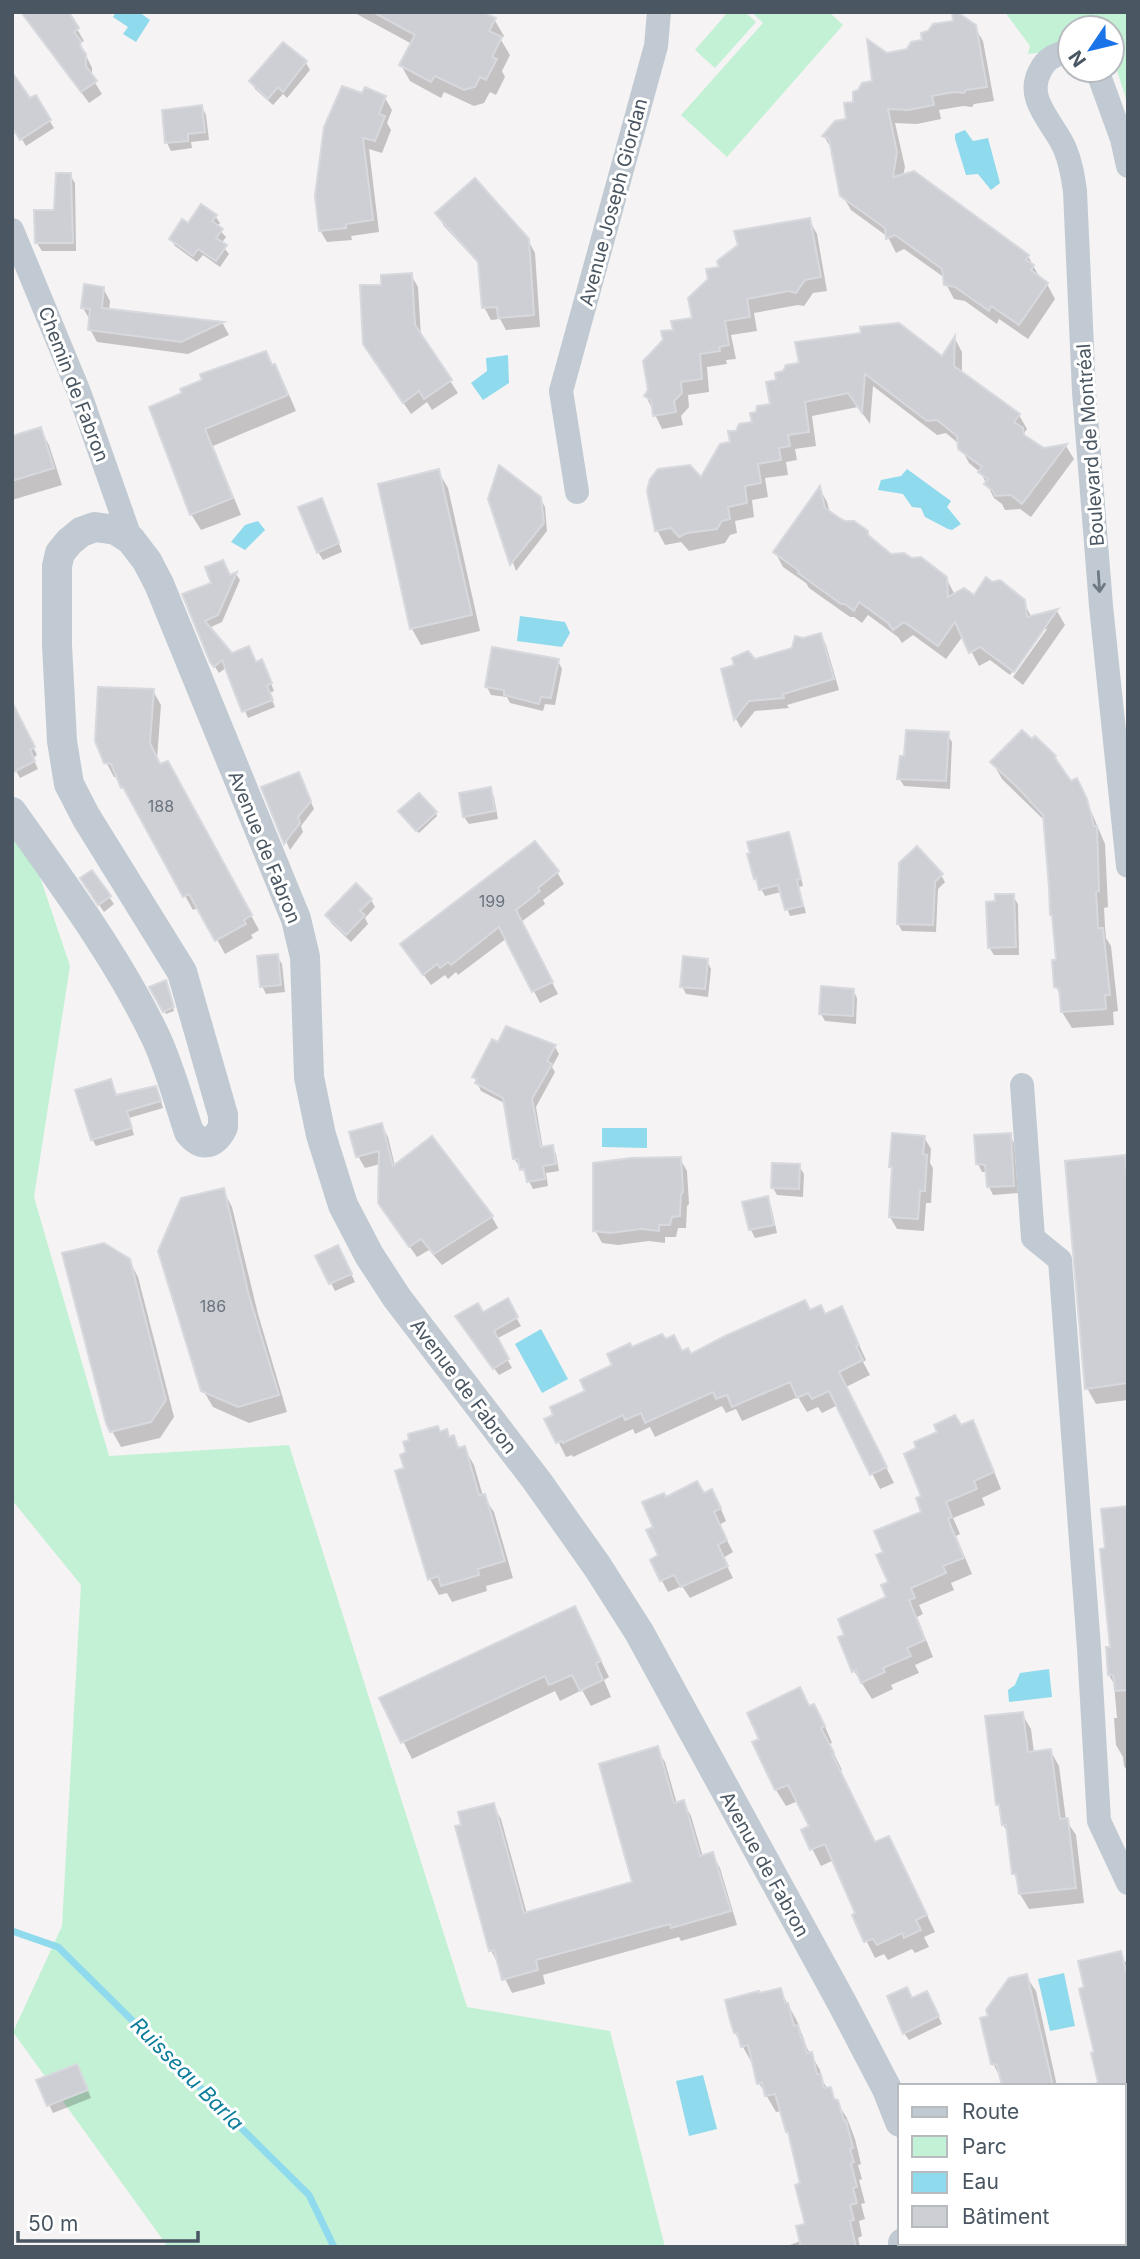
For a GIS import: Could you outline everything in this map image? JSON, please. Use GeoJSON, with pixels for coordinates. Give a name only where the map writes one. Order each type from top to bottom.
{"type":"FeatureCollection","features":[{"type":"Feature","properties":{"kind":"street","name":"Avenue Joseph Giordan"},"geometry":{"type":"LineString","coordinates":[[577,492],[561,391],[656,46],[659,12]]}},
{"type":"Feature","properties":{"kind":"street","name":"Boulevard de Montréal"},"geometry":{"type":"LineString","coordinates":[[1056,55],[1046,60],[1038,73],[1035,87],[1038,101],[1064,147],[1072,168],[1076,203],[1084,392],[1101,606],[1128,866]]}},
{"type":"Feature","properties":{"kind":"street"},"geometry":{"type":"LineString","coordinates":[[1102,84],[1122,139],[1128,166]]}},
{"type":"Feature","properties":{"kind":"street","name":"Chemin de Fabron"},"geometry":{"type":"LineString","coordinates":[[12,230],[79,392],[131,540]]}},
{"type":"Feature","properties":{"kind":"street"},"geometry":{"type":"LineString","coordinates":[[12,813],[85,917],[143,1012],[158,1043],[189,1132],[196,1140],[206,1143],[213,1141],[223,1127],[222,1115],[182,972],[86,817],[69,783],[62,741],[57,645],[57,566],[60,553],[81,532],[95,527],[116,530],[131,540]]}},
{"type":"Feature","properties":{"kind":"street","name":"Avenue de Fabron"},"geometry":{"type":"LineString","coordinates":[[131,540],[147,561],[159,584],[296,919],[305,957],[309,1077],[321,1135],[343,1205],[369,1255],[397,1298],[550,1500],[639,1632],[842,2003],[887,2089],[898,2117]]}},
{"type":"Feature","properties":{"kind":"street"},"geometry":{"type":"LineString","coordinates":[[1022,1085],[1033,1238],[1060,1260],[1099,1821],[1128,1883]]}},
{"type":"Feature","properties":{"kind":"green space"},"geometry":{"type":"Polygon","coordinates":[[[728,12],[745,12],[756,22],[715,68],[695,50],[728,12]]]}},
{"type":"Feature","properties":{"kind":"green space"},"geometry":{"type":"Polygon","coordinates":[[[752,12],[829,12],[843,25],[727,157],[681,115],[763,23],[752,12]]]}},
{"type":"Feature","properties":{"kind":"green space"},"geometry":{"type":"Polygon","coordinates":[[[1005,12],[1128,12],[1128,105],[1121,84],[1126,84],[1126,14],[1056,14],[1056,51],[1028,54],[1030,46],[1005,12]]]}},
{"type":"Feature","properties":{"kind":"green space"},"geometry":{"type":"Polygon","coordinates":[[[12,794],[70,966],[34,1197],[109,1456],[289,1445],[467,2007],[610,2031],[665,2247],[168,2247],[13,2032],[62,1926],[81,1585],[12,1500],[12,794]]]}},
{"type":"Feature","properties":{"kind":"water"},"geometry":{"type":"Polygon","coordinates":[[[116,12],[139,12],[150,20],[136,42],[123,34],[128,27],[113,17],[116,12]]]}},
{"type":"Feature","properties":{"kind":"water"},"geometry":{"type":"Polygon","coordinates":[[[965,130],[973,141],[988,138],[1000,183],[991,190],[978,174],[966,175],[955,139],[955,134],[965,130]]]}},
{"type":"Feature","properties":{"kind":"water"},"geometry":{"type":"Polygon","coordinates":[[[508,355],[509,383],[483,400],[471,383],[487,371],[486,358],[508,355]]]}},
{"type":"Feature","properties":{"kind":"water"},"geometry":{"type":"Polygon","coordinates":[[[907,469],[951,501],[947,507],[961,524],[952,530],[948,529],[925,517],[921,508],[912,507],[903,494],[878,490],[881,480],[901,476],[907,469]]]}},
{"type":"Feature","properties":{"kind":"water"},"geometry":{"type":"Polygon","coordinates":[[[258,521],[265,530],[245,550],[231,542],[245,525],[258,521]]]}},
{"type":"Feature","properties":{"kind":"water"},"geometry":{"type":"Polygon","coordinates":[[[520,616],[565,622],[570,633],[562,647],[517,641],[520,616]]]}},
{"type":"Feature","properties":{"kind":"water"},"geometry":{"type":"Polygon","coordinates":[[[602,1128],[647,1128],[647,1148],[602,1147],[602,1128]]]}},
{"type":"Feature","properties":{"kind":"water"},"geometry":{"type":"Polygon","coordinates":[[[541,1329],[568,1379],[542,1393],[515,1344],[541,1329]]]}},
{"type":"Feature","properties":{"kind":"water"},"geometry":{"type":"Polygon","coordinates":[[[1049,1669],[1052,1697],[1009,1702],[1008,1690],[1015,1685],[1020,1673],[1049,1669]]]}},
{"type":"Feature","properties":{"kind":"water"},"geometry":{"type":"Polygon","coordinates":[[[1064,1973],[1075,2026],[1050,2031],[1038,1979],[1064,1973]]]}},
{"type":"Feature","properties":{"kind":"water"},"geometry":{"type":"Polygon","coordinates":[[[703,2075],[717,2129],[689,2136],[676,2081],[703,2075]]]}},
{"type":"Feature","properties":{"kind":"building"},"geometry":{"type":"Polygon","coordinates":[[[21,12],[69,12],[79,28],[74,32],[86,54],[86,66],[97,81],[81,92],[21,12]]]}},
{"type":"Feature","properties":{"kind":"building"},"geometry":{"type":"Polygon","coordinates":[[[373,12],[482,12],[496,18],[489,31],[502,37],[492,57],[497,59],[486,80],[480,77],[475,87],[464,90],[435,76],[431,82],[399,65],[415,35],[373,12]]]}},
{"type":"Feature","properties":{"kind":"building"},"geometry":{"type":"Polygon","coordinates":[[[952,12],[957,12],[976,25],[987,87],[966,90],[964,93],[932,96],[934,105],[908,110],[888,109],[897,152],[893,177],[914,171],[1029,255],[1026,260],[1034,265],[1031,270],[1048,283],[1019,325],[991,306],[989,311],[955,287],[944,285],[942,269],[895,235],[886,239],[885,228],[840,196],[829,139],[822,136],[835,121],[846,119],[844,103],[853,102],[853,92],[858,90],[862,83],[872,81],[867,39],[887,53],[907,49],[911,42],[922,40],[921,33],[928,31],[933,24],[953,21],[952,12]]]}},
{"type":"Feature","properties":{"kind":"building"},"geometry":{"type":"Polygon","coordinates":[[[283,42],[307,61],[283,92],[278,87],[268,99],[249,81],[283,42]]]}},
{"type":"Feature","properties":{"kind":"building"},"geometry":{"type":"Polygon","coordinates":[[[12,72],[30,98],[36,95],[51,120],[20,140],[12,127],[12,72]]]}},
{"type":"Feature","properties":{"kind":"building"},"geometry":{"type":"Polygon","coordinates":[[[342,86],[362,93],[365,87],[386,96],[379,114],[385,116],[375,141],[363,138],[373,220],[346,224],[346,228],[319,231],[315,196],[324,127],[342,86]]]}},
{"type":"Feature","properties":{"kind":"building"},"geometry":{"type":"Polygon","coordinates":[[[202,105],[205,132],[188,134],[188,141],[165,143],[162,110],[202,105]]]}},
{"type":"Feature","properties":{"kind":"building"},"geometry":{"type":"Polygon","coordinates":[[[56,173],[71,173],[73,243],[35,243],[34,210],[54,210],[56,173]]]}},
{"type":"Feature","properties":{"kind":"building"},"geometry":{"type":"Polygon","coordinates":[[[475,178],[529,239],[534,315],[498,318],[497,307],[482,308],[478,262],[435,213],[475,178]]]}},
{"type":"Feature","properties":{"kind":"building"},"geometry":{"type":"Polygon","coordinates":[[[201,204],[217,215],[212,221],[223,229],[216,238],[227,245],[216,261],[198,249],[193,256],[169,239],[182,219],[188,223],[201,204]]]}},
{"type":"Feature","properties":{"kind":"building"},"geometry":{"type":"Polygon","coordinates":[[[810,218],[821,277],[805,280],[796,293],[789,291],[747,299],[750,317],[725,321],[729,345],[719,347],[720,351],[700,354],[702,379],[681,382],[682,393],[674,401],[676,412],[653,416],[651,400],[644,396],[648,390],[643,361],[663,340],[661,331],[673,330],[671,321],[692,318],[688,298],[708,279],[706,269],[719,267],[717,261],[738,245],[734,231],[810,218]]]}},
{"type":"Feature","properties":{"kind":"building"},"geometry":{"type":"Polygon","coordinates":[[[412,273],[415,325],[452,380],[424,399],[419,391],[403,403],[363,344],[360,285],[381,285],[381,275],[412,273]]]}},
{"type":"Feature","properties":{"kind":"building"},"geometry":{"type":"Polygon","coordinates":[[[84,284],[104,287],[102,308],[224,322],[181,342],[88,330],[90,309],[81,308],[84,284]]]}},
{"type":"Feature","properties":{"kind":"building"},"geometry":{"type":"Polygon","coordinates":[[[899,323],[942,356],[955,336],[954,366],[1020,414],[1014,422],[1023,428],[1024,435],[1044,448],[1067,444],[1022,504],[1011,495],[995,496],[984,484],[988,479],[978,472],[982,467],[958,449],[957,436],[937,420],[927,421],[865,374],[862,413],[848,393],[805,402],[809,432],[788,435],[790,446],[779,448],[781,460],[758,464],[761,483],[745,486],[747,503],[728,507],[730,519],[722,521],[717,529],[687,533],[679,537],[671,528],[655,531],[647,491],[650,479],[658,469],[690,465],[701,477],[720,444],[730,442],[728,431],[736,431],[739,424],[752,422],[750,413],[756,412],[757,406],[770,404],[766,382],[776,380],[775,373],[783,371],[786,365],[799,363],[795,342],[861,333],[860,327],[899,323]]]}},
{"type":"Feature","properties":{"kind":"building"},"geometry":{"type":"Polygon","coordinates":[[[266,351],[272,365],[275,364],[288,395],[205,429],[233,498],[190,515],[149,407],[182,393],[180,389],[202,380],[200,374],[266,351]]]}},
{"type":"Feature","properties":{"kind":"building"},"geometry":{"type":"Polygon","coordinates":[[[41,427],[54,468],[12,481],[12,436],[41,427]]]}},
{"type":"Feature","properties":{"kind":"building"},"geometry":{"type":"Polygon","coordinates":[[[499,465],[541,497],[544,523],[510,565],[488,499],[499,465]]]}},
{"type":"Feature","properties":{"kind":"building"},"geometry":{"type":"Polygon","coordinates":[[[439,469],[472,615],[410,629],[378,484],[439,469]]]}},
{"type":"Feature","properties":{"kind":"building"},"geometry":{"type":"Polygon","coordinates":[[[820,486],[825,508],[845,521],[854,521],[891,554],[904,553],[912,558],[921,557],[947,577],[948,597],[964,588],[974,595],[986,577],[992,582],[1000,580],[1025,600],[1027,617],[1058,609],[1014,672],[980,647],[969,653],[955,622],[938,646],[904,622],[893,630],[888,623],[859,602],[854,611],[841,604],[773,552],[820,486]]]}},
{"type":"Feature","properties":{"kind":"building"},"geometry":{"type":"Polygon","coordinates":[[[322,498],[339,543],[317,553],[298,507],[322,498]]]}},
{"type":"Feature","properties":{"kind":"building"},"geometry":{"type":"Polygon","coordinates":[[[223,560],[230,575],[237,572],[218,615],[205,621],[232,653],[249,646],[256,662],[262,659],[272,683],[267,686],[273,700],[242,712],[222,660],[214,667],[210,662],[182,594],[211,583],[205,567],[223,560]]]}},
{"type":"Feature","properties":{"kind":"building"},"geometry":{"type":"Polygon","coordinates":[[[821,633],[834,679],[783,694],[784,698],[749,701],[734,720],[721,669],[734,665],[732,658],[748,651],[755,659],[792,648],[795,636],[803,638],[821,633]]]}},
{"type":"Feature","properties":{"kind":"building"},"geometry":{"type":"Polygon","coordinates":[[[492,647],[559,659],[551,698],[541,697],[539,704],[504,695],[504,690],[485,687],[492,647]]]}},
{"type":"Feature","properties":{"kind":"building"},"geometry":{"type":"Polygon","coordinates":[[[98,687],[154,689],[150,743],[160,764],[168,761],[252,915],[244,920],[246,924],[215,941],[189,894],[183,897],[123,787],[121,788],[111,764],[104,763],[95,741],[98,687]]]}},
{"type":"Feature","properties":{"kind":"building"},"geometry":{"type":"Polygon","coordinates":[[[12,702],[35,747],[30,750],[35,761],[12,773],[12,702]]]}},
{"type":"Feature","properties":{"kind":"building"},"geometry":{"type":"Polygon","coordinates":[[[906,730],[949,732],[946,781],[897,779],[900,756],[904,756],[906,730]]]}},
{"type":"Feature","properties":{"kind":"building"},"geometry":{"type":"Polygon","coordinates":[[[1022,730],[1032,739],[1035,736],[1056,756],[1071,781],[1077,778],[1087,799],[1094,826],[1097,826],[1098,928],[1103,928],[1110,995],[1105,995],[1106,1009],[1061,1012],[1059,988],[1054,987],[1052,960],[1056,960],[1043,815],[990,762],[1022,730]]]}},
{"type":"Feature","properties":{"kind":"building"},"geometry":{"type":"Polygon","coordinates":[[[299,772],[311,801],[298,817],[300,823],[284,844],[261,787],[299,772]]]}},
{"type":"Feature","properties":{"kind":"building"},"geometry":{"type":"Polygon","coordinates":[[[491,787],[495,811],[463,817],[459,793],[491,787]]]}},
{"type":"Feature","properties":{"kind":"building"},"geometry":{"type":"Polygon","coordinates":[[[419,793],[437,812],[416,831],[398,811],[419,793]]]}},
{"type":"Feature","properties":{"kind":"building"},"geometry":{"type":"Polygon","coordinates":[[[789,832],[801,879],[797,880],[803,906],[785,910],[778,885],[759,890],[747,854],[750,853],[747,842],[789,832]]]}},
{"type":"Feature","properties":{"kind":"building"},"geometry":{"type":"Polygon","coordinates":[[[535,841],[559,871],[516,910],[553,982],[532,992],[499,927],[451,965],[448,962],[440,968],[437,964],[423,975],[400,944],[535,841]]]}},
{"type":"Feature","properties":{"kind":"building"},"geometry":{"type":"Polygon","coordinates":[[[917,846],[943,874],[935,882],[933,925],[897,924],[899,863],[917,846]]]}},
{"type":"Feature","properties":{"kind":"building"},"geometry":{"type":"Polygon","coordinates":[[[92,870],[111,896],[98,905],[80,878],[92,870]]]}},
{"type":"Feature","properties":{"kind":"building"},"geometry":{"type":"Polygon","coordinates":[[[356,883],[372,899],[360,911],[365,915],[346,935],[325,915],[356,883]]]}},
{"type":"Feature","properties":{"kind":"building"},"geometry":{"type":"Polygon","coordinates":[[[995,894],[1014,894],[1016,947],[988,948],[986,902],[995,901],[995,894]]]}},
{"type":"Feature","properties":{"kind":"building"},"geometry":{"type":"Polygon","coordinates":[[[278,954],[281,985],[260,987],[257,956],[278,954]]]}},
{"type":"Feature","properties":{"kind":"building"},"geometry":{"type":"Polygon","coordinates":[[[683,956],[708,959],[705,989],[680,987],[683,956]]]}},
{"type":"Feature","properties":{"kind":"building"},"geometry":{"type":"Polygon","coordinates":[[[166,980],[174,1007],[163,1012],[149,987],[166,980]]]}},
{"type":"Feature","properties":{"kind":"building"},"geometry":{"type":"Polygon","coordinates":[[[821,986],[854,989],[853,1016],[819,1014],[821,986]]]}},
{"type":"Feature","properties":{"kind":"building"},"geometry":{"type":"Polygon","coordinates":[[[506,1026],[556,1045],[547,1061],[552,1064],[532,1099],[541,1147],[553,1145],[556,1164],[543,1166],[545,1179],[527,1182],[524,1169],[520,1170],[518,1159],[513,1159],[503,1098],[475,1083],[477,1079],[472,1077],[492,1039],[498,1042],[506,1026]]]}},
{"type":"Feature","properties":{"kind":"building"},"geometry":{"type":"Polygon","coordinates":[[[111,1079],[116,1095],[156,1086],[161,1101],[127,1111],[132,1128],[91,1140],[75,1090],[111,1079]]]}},
{"type":"Feature","properties":{"kind":"building"},"geometry":{"type":"Polygon","coordinates":[[[382,1123],[393,1166],[432,1136],[493,1216],[434,1254],[421,1239],[409,1247],[378,1203],[379,1151],[356,1157],[349,1132],[382,1123]]]}},
{"type":"Feature","properties":{"kind":"building"},"geometry":{"type":"Polygon","coordinates":[[[892,1133],[925,1136],[925,1191],[920,1191],[918,1219],[889,1217],[892,1133]]]}},
{"type":"Feature","properties":{"kind":"building"},"geometry":{"type":"Polygon","coordinates":[[[1011,1133],[1014,1186],[987,1187],[985,1165],[976,1164],[974,1135],[1011,1133]]]}},
{"type":"Feature","properties":{"kind":"building"},"geometry":{"type":"Polygon","coordinates":[[[1125,1155],[1128,1185],[1128,1383],[1085,1389],[1065,1161],[1125,1155]]]}},
{"type":"Feature","properties":{"kind":"building"},"geometry":{"type":"Polygon","coordinates":[[[681,1157],[683,1192],[680,1216],[672,1217],[670,1225],[659,1225],[659,1231],[593,1231],[593,1163],[631,1158],[681,1157]]]}},
{"type":"Feature","properties":{"kind":"building"},"geometry":{"type":"Polygon","coordinates":[[[772,1163],[800,1164],[799,1189],[771,1188],[772,1163]]]}},
{"type":"Feature","properties":{"kind":"building"},"geometry":{"type":"Polygon","coordinates":[[[224,1188],[249,1296],[279,1395],[238,1407],[201,1391],[158,1251],[181,1198],[224,1188]]]}},
{"type":"Feature","properties":{"kind":"building"},"geometry":{"type":"Polygon","coordinates":[[[768,1196],[774,1225],[749,1230],[742,1202],[768,1196]]]}},
{"type":"Feature","properties":{"kind":"building"},"geometry":{"type":"Polygon","coordinates":[[[104,1243],[130,1259],[166,1400],[151,1422],[110,1432],[62,1253],[104,1243]]]}},
{"type":"Feature","properties":{"kind":"building"},"geometry":{"type":"Polygon","coordinates":[[[338,1245],[352,1274],[329,1284],[315,1256],[338,1245]]]}},
{"type":"Feature","properties":{"kind":"building"},"geometry":{"type":"Polygon","coordinates":[[[508,1298],[518,1317],[494,1331],[509,1359],[493,1369],[455,1316],[478,1303],[483,1312],[508,1298]]]}},
{"type":"Feature","properties":{"kind":"building"},"geometry":{"type":"Polygon","coordinates":[[[805,1300],[810,1310],[821,1305],[825,1314],[842,1306],[863,1360],[839,1372],[887,1467],[870,1475],[829,1391],[812,1399],[808,1393],[797,1398],[790,1382],[732,1407],[727,1395],[716,1399],[713,1392],[645,1423],[641,1413],[625,1420],[623,1415],[563,1443],[556,1443],[544,1419],[553,1415],[550,1407],[585,1391],[580,1380],[612,1365],[607,1354],[630,1343],[632,1347],[662,1334],[666,1339],[674,1335],[682,1351],[688,1348],[691,1354],[805,1300]]]}},
{"type":"Feature","properties":{"kind":"building"},"geometry":{"type":"Polygon","coordinates":[[[955,1415],[961,1425],[973,1420],[994,1472],[974,1481],[977,1489],[946,1502],[952,1517],[948,1519],[964,1558],[943,1566],[946,1573],[911,1588],[915,1598],[909,1600],[925,1640],[907,1648],[911,1656],[883,1668],[885,1672],[861,1683],[856,1670],[852,1672],[838,1637],[844,1635],[838,1619],[886,1597],[881,1585],[888,1582],[876,1555],[883,1552],[874,1531],[921,1512],[916,1498],[921,1496],[904,1454],[916,1448],[914,1442],[937,1432],[934,1425],[955,1415]]]}},
{"type":"Feature","properties":{"kind":"building"},"geometry":{"type":"Polygon","coordinates":[[[438,1426],[440,1432],[447,1429],[449,1437],[454,1435],[458,1448],[465,1446],[479,1495],[485,1494],[505,1561],[478,1569],[479,1575],[441,1586],[438,1576],[428,1580],[395,1471],[404,1468],[400,1455],[406,1452],[403,1442],[409,1440],[408,1434],[438,1426]]]}},
{"type":"Feature","properties":{"kind":"building"},"geometry":{"type":"Polygon","coordinates":[[[697,1481],[704,1493],[712,1489],[721,1508],[714,1512],[727,1540],[718,1545],[728,1566],[681,1587],[674,1575],[660,1581],[650,1560],[658,1555],[646,1530],[653,1527],[642,1502],[664,1493],[666,1497],[697,1481]]]}},
{"type":"Feature","properties":{"kind":"building"},"geometry":{"type":"Polygon","coordinates":[[[1128,1506],[1128,1690],[1115,1691],[1113,1675],[1108,1675],[1106,1647],[1110,1647],[1100,1549],[1105,1548],[1101,1509],[1128,1506]]]}},
{"type":"Feature","properties":{"kind":"building"},"geometry":{"type":"Polygon","coordinates":[[[575,1606],[601,1661],[596,1663],[603,1680],[580,1691],[572,1675],[549,1685],[545,1676],[401,1743],[379,1698],[575,1606]]]}},
{"type":"Feature","properties":{"kind":"building"},"geometry":{"type":"Polygon","coordinates":[[[800,1687],[809,1706],[814,1704],[825,1726],[821,1728],[834,1753],[832,1754],[875,1842],[889,1836],[927,1915],[916,1920],[921,1930],[904,1938],[902,1933],[877,1945],[873,1939],[864,1942],[852,1915],[855,1913],[825,1844],[810,1850],[801,1830],[809,1826],[788,1785],[775,1790],[752,1742],[759,1739],[747,1713],[800,1687]]]}},
{"type":"Feature","properties":{"kind":"building"},"geometry":{"type":"Polygon","coordinates":[[[1023,1712],[1028,1752],[1051,1749],[1060,1819],[1068,1818],[1076,1888],[1019,1894],[1016,1874],[1012,1874],[1006,1825],[1002,1825],[999,1804],[996,1805],[985,1716],[1023,1712]]]}},
{"type":"Feature","properties":{"kind":"building"},"geometry":{"type":"Polygon","coordinates":[[[658,1746],[674,1803],[684,1800],[700,1856],[713,1852],[731,1911],[671,1928],[670,1924],[536,1960],[538,1970],[502,1980],[494,1950],[489,1951],[455,1826],[461,1825],[458,1812],[494,1803],[524,1913],[632,1882],[599,1764],[658,1746]]]}},
{"type":"Feature","properties":{"kind":"building"},"geometry":{"type":"Polygon","coordinates":[[[1121,1951],[1128,1979],[1128,2086],[1099,2084],[1079,1989],[1084,1987],[1078,1961],[1121,1951]]]}},
{"type":"Feature","properties":{"kind":"building"},"geometry":{"type":"Polygon","coordinates":[[[1027,1974],[1053,2084],[1002,2084],[997,2065],[991,2064],[980,2018],[988,2016],[986,2010],[1009,1978],[1027,1974]]]}},
{"type":"Feature","properties":{"kind":"building"},"geometry":{"type":"Polygon","coordinates":[[[907,1987],[912,1998],[927,1991],[939,2016],[903,2034],[887,1996],[907,1987]]]}},
{"type":"Feature","properties":{"kind":"building"},"geometry":{"type":"Polygon","coordinates":[[[781,1988],[807,2053],[812,2052],[817,2074],[821,2074],[824,2088],[831,2087],[844,2121],[846,2120],[853,2148],[850,2149],[854,2162],[851,2163],[857,2187],[853,2188],[857,2203],[850,2205],[854,2220],[850,2221],[856,2247],[801,2247],[796,2226],[805,2224],[795,2185],[800,2183],[788,2132],[775,2094],[765,2096],[762,2083],[757,2084],[748,2045],[741,2047],[730,2020],[725,2000],[781,1988]]]}},
{"type":"Feature","properties":{"kind":"building"},"geometry":{"type":"Polygon","coordinates":[[[77,2064],[88,2090],[47,2106],[36,2080],[77,2064]]]}},
{"type":"Feature","properties":{"kind":"waterway","name":"Ruisseau Barla"},"geometry":{"type":"LineString","coordinates":[[12,1931],[58,1947],[309,2195],[334,2247]]}}]}
